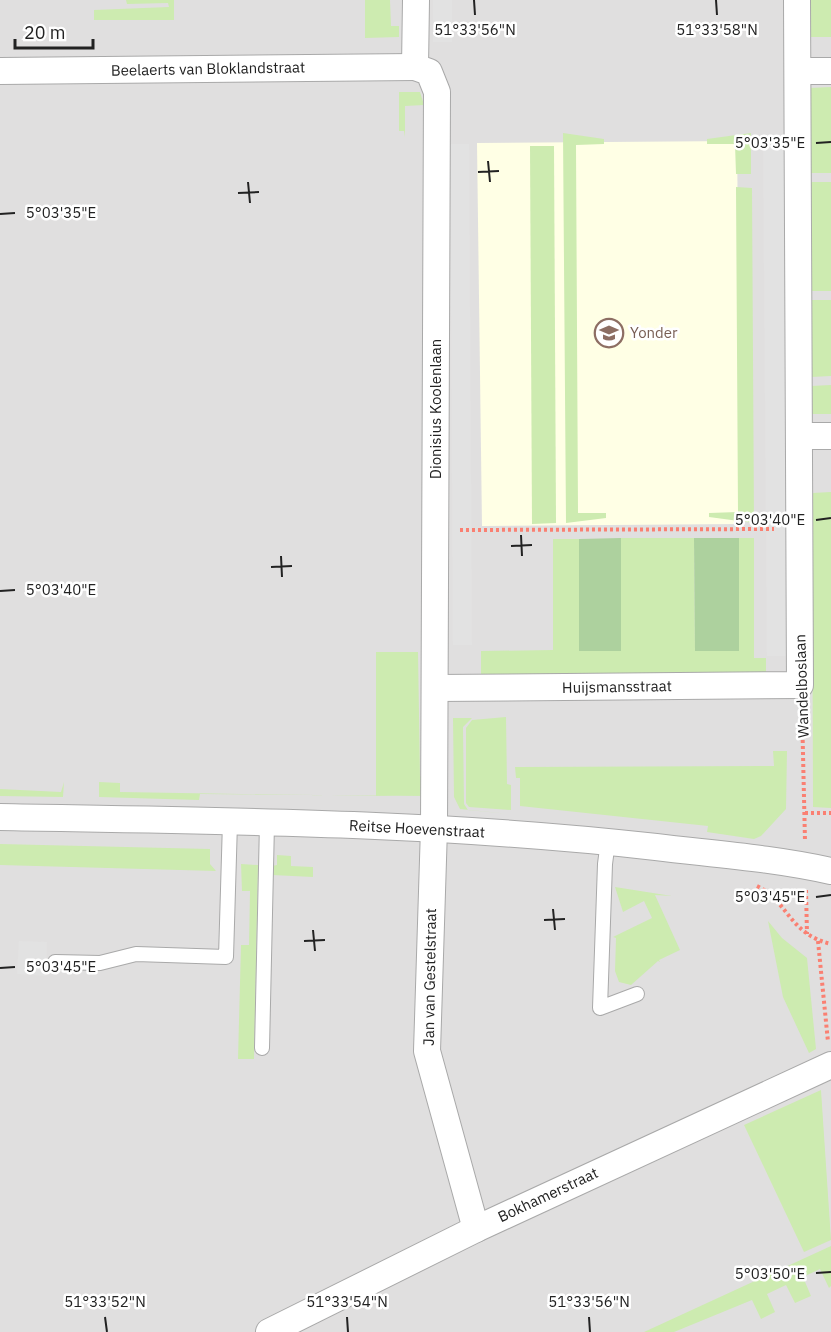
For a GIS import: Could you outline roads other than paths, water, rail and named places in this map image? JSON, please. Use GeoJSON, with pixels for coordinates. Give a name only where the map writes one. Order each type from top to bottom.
{"type":"FeatureCollection","features":[{"type":"Feature","properties":{"kind":"street"},"geometry":{"type":"LineString","coordinates":[[415,67],[416,0]]}},
{"type":"Feature","properties":{"kind":"street","name":"Wandelboslaan"},"geometry":{"type":"LineString","coordinates":[[797,0],[800,685]]}},
{"type":"Feature","properties":{"kind":"street","name":"Beelaerts van Bloklandstraat"},"geometry":{"type":"LineString","coordinates":[[0,71],[415,67]]}},
{"type":"Feature","properties":{"kind":"street","name":"Dionisius Koolenlaan"},"geometry":{"type":"LineString","coordinates":[[415,67],[429,72],[437,92],[434,828]]}},
{"type":"Feature","properties":{"kind":"street"},"geometry":{"type":"LineString","coordinates":[[798,71],[831,71]]}},
{"type":"Feature","properties":{"kind":"street"},"geometry":{"type":"LineString","coordinates":[[800,436],[831,436]]}},
{"type":"Feature","properties":{"kind":"street","name":"Huijsmansstraat"},"geometry":{"type":"LineString","coordinates":[[435,688],[800,685]]}},
{"type":"Feature","properties":{"kind":"street","name":"Reitse Hoevenstraat"},"geometry":{"type":"LineString","coordinates":[[0,817],[434,828],[608,842],[805,865],[831,871]]}},
{"type":"Feature","properties":{"kind":"street","name":"Jan van Gestelstraat"},"geometry":{"type":"LineString","coordinates":[[434,828],[427,1051],[476,1229]]}},
{"type":"Feature","properties":{"kind":"street","name":"Bokhamerstraat"},"geometry":{"type":"LineString","coordinates":[[269,1332],[476,1229],[831,1065]]}},
{"type":"Feature","properties":{"kind":"lane"},"geometry":{"type":"LineString","coordinates":[[55,962],[100,963],[136,954],[226,957],[230,822]]}},
{"type":"Feature","properties":{"kind":"lane"},"geometry":{"type":"LineString","coordinates":[[262,1048],[267,823]]}},
{"type":"Feature","properties":{"kind":"lane"},"geometry":{"type":"LineString","coordinates":[[608,842],[600,1008],[637,994]]}},
{"type":"Feature","properties":{"kind":"place","name":"Yonder"},"geometry":{"type":"Point","coordinates":[609,333]}}]}
